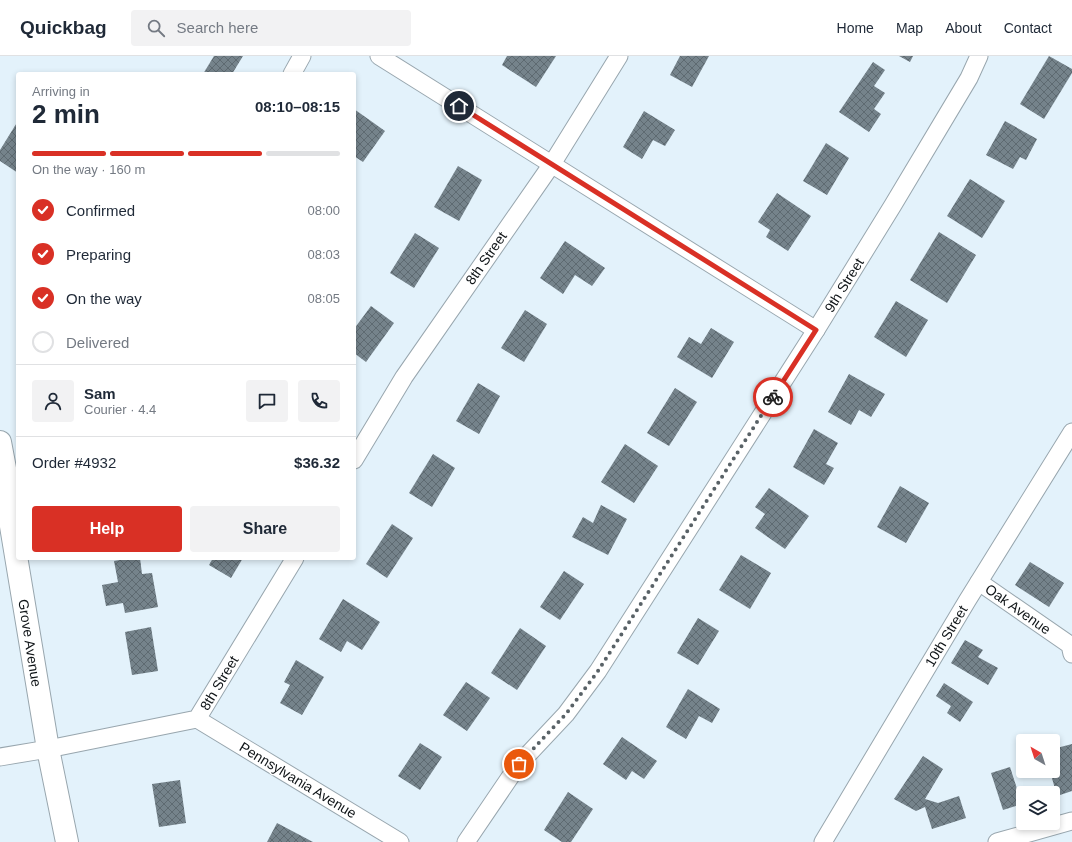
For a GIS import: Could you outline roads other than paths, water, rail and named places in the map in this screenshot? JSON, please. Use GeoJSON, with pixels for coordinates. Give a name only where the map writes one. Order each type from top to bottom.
{"type":"FeatureCollection","features":[{"type":"Feature","properties":{"kind":"street"},"geometry":{"type":"LineString","coordinates":[[293,72],[302,56]]}},
{"type":"Feature","properties":{"kind":"street"},"geometry":{"type":"LineString","coordinates":[[379,56],[816,330]]}},
{"type":"Feature","properties":{"kind":"street","name":"8th Street"},"geometry":{"type":"LineString","coordinates":[[356,457],[404,377],[552,164],[619,56]]}},
{"type":"Feature","properties":{"kind":"street","name":"9th Street"},"geometry":{"type":"LineString","coordinates":[[466,842],[519,764],[566,714],[598,671],[816,330],[965,85],[979,56]]}},
{"type":"Feature","properties":{"kind":"street","name":"10th Street"},"geometry":{"type":"LineString","coordinates":[[823,842],[979,582],[1072,432]]}},
{"type":"Feature","properties":{"kind":"street","name":"Grove Avenue"},"geometry":{"type":"LineString","coordinates":[[0,442],[14,488],[10,520],[16,556]]}},
{"type":"Feature","properties":{"kind":"street","name":"Grove Avenue"},"geometry":{"type":"LineString","coordinates":[[17,560],[48,749],[67,842]]}},
{"type":"Feature","properties":{"kind":"street","name":"8th Street"},"geometry":{"type":"LineString","coordinates":[[48,749],[197,719],[294,560]]}},
{"type":"Feature","properties":{"kind":"street","name":"Oak Avenue"},"geometry":{"type":"LineString","coordinates":[[979,582],[1071,648]]}},
{"type":"Feature","properties":{"kind":"street","name":"Pennsylvania Avenue"},"geometry":{"type":"LineString","coordinates":[[197,719],[400,842]]}},
{"type":"Feature","properties":{"kind":"street"},"geometry":{"type":"LineString","coordinates":[[0,757],[48,749]]}},
{"type":"Feature","properties":{"kind":"street"},"geometry":{"type":"LineString","coordinates":[[997,842],[1072,821]]}}]}
